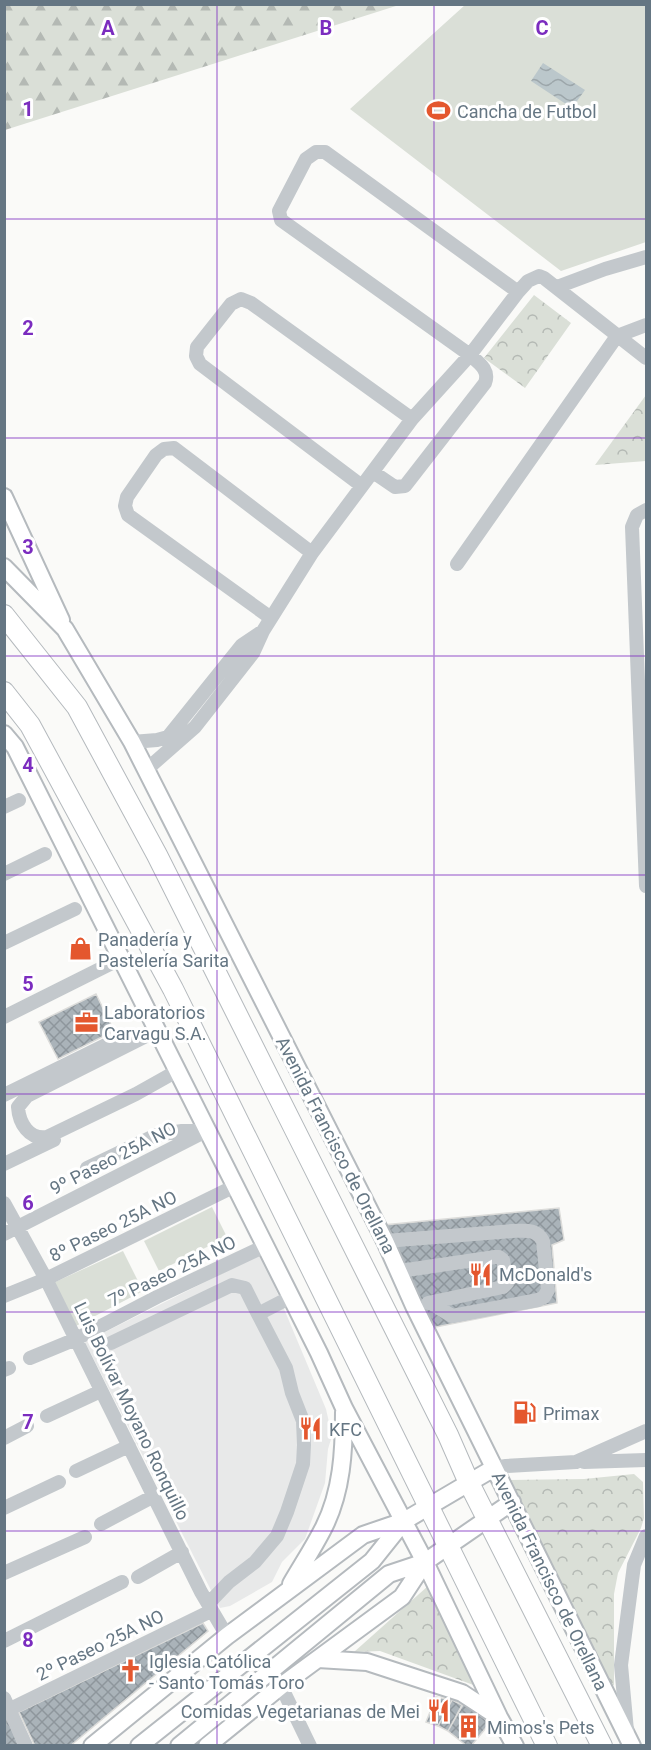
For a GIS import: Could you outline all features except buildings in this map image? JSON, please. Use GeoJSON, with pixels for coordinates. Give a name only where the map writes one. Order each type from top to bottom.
{"type":"FeatureCollection","features":[{"type":"Feature","properties":{"kind":"highway","name":"Avenida Francisco de Orellana"},"geometry":{"type":"LineString","coordinates":[[4,615],[77,707],[129,803],[602,1746]]}},
{"type":"Feature","properties":{"kind":"highway"},"geometry":{"type":"LineString","coordinates":[[4,692],[30,725],[173,989],[547,1746]]}},
{"type":"Feature","properties":{"kind":"main road"},"geometry":{"type":"LineString","coordinates":[[4,497],[65,629]]}},
{"type":"Feature","properties":{"kind":"main road","name":"Avenida Francisco de Orellana"},"geometry":{"type":"LineString","coordinates":[[4,567],[65,629],[132,742],[400,1271],[422,1305],[494,1468],[629,1741]]}},
{"type":"Feature","properties":{"kind":"main road"},"geometry":{"type":"LineString","coordinates":[[4,734],[15,747],[122,958],[206,1131],[319,1353],[344,1408],[425,1562],[515,1746]]}},
{"type":"Feature","properties":{"kind":"main road"},"geometry":{"type":"LineString","coordinates":[[287,1590],[325,1526],[337,1490],[344,1455],[344,1408]]}},
{"type":"Feature","properties":{"kind":"main road"},"geometry":{"type":"LineString","coordinates":[[92,1746],[287,1590],[363,1535],[404,1521],[494,1468]]}},
{"type":"Feature","properties":{"kind":"main road"},"geometry":{"type":"LineString","coordinates":[[179,1746],[389,1574],[425,1562],[512,1502]]}},
{"type":"Feature","properties":{"kind":"main road"},"geometry":{"type":"LineString","coordinates":[[139,1746],[372,1561],[404,1521]]}},
{"type":"Feature","properties":{"kind":"main road"},"geometry":{"type":"LineString","coordinates":[[207,1746],[281,1686],[402,1597],[425,1562]]}},
{"type":"Feature","properties":{"kind":"main road"},"geometry":{"type":"LineString","coordinates":[[318,1659],[367,1662],[416,1677],[462,1693],[499,1717]]}},
{"type":"Feature","properties":{"kind":"street"},"geometry":{"type":"LineString","coordinates":[[373,472],[395,487],[405,486],[488,377],[485,369],[470,356],[281,220],[279,211],[306,159],[316,152],[325,152],[518,292]]}},
{"type":"Feature","properties":{"kind":"street"},"geometry":{"type":"LineString","coordinates":[[557,287],[646,257]]}},
{"type":"Feature","properties":{"kind":"street"},"geometry":{"type":"LineString","coordinates":[[146,770],[172,741],[195,727],[253,653],[263,631],[312,553],[412,419],[470,356],[528,281],[538,276],[557,287],[646,358]]}},
{"type":"Feature","properties":{"kind":"street"},"geometry":{"type":"LineString","coordinates":[[362,486],[200,364],[196,356],[197,347],[231,304],[241,299],[250,303],[412,419]]}},
{"type":"Feature","properties":{"kind":"street"},"geometry":{"type":"LineString","coordinates":[[457,564],[617,336],[646,325]]}},
{"type":"Feature","properties":{"kind":"street"},"geometry":{"type":"LineString","coordinates":[[271,618],[128,515],[125,506],[127,497],[156,455],[164,448],[174,448],[312,553]]}},
{"type":"Feature","properties":{"kind":"street"},"geometry":{"type":"LineString","coordinates":[[646,510],[637,515],[632,527],[646,886]]}},
{"type":"Feature","properties":{"kind":"street"},"geometry":{"type":"LineString","coordinates":[[132,742],[172,741]]}},
{"type":"Feature","properties":{"kind":"street"},"geometry":{"type":"LineString","coordinates":[[4,807],[19,800]]}},
{"type":"Feature","properties":{"kind":"street"},"geometry":{"type":"LineString","coordinates":[[4,874],[45,854]]}},
{"type":"Feature","properties":{"kind":"street"},"geometry":{"type":"LineString","coordinates":[[4,943],[75,909]]}},
{"type":"Feature","properties":{"kind":"street"},"geometry":{"type":"LineString","coordinates":[[4,1017],[122,958]]}},
{"type":"Feature","properties":{"kind":"street"},"geometry":{"type":"LineString","coordinates":[[154,1026],[27,1096],[18,1107],[22,1121],[30,1135],[47,1137],[178,1074]]}},
{"type":"Feature","properties":{"kind":"street"},"geometry":{"type":"LineString","coordinates":[[4,1095],[154,1026]]}},
{"type":"Feature","properties":{"kind":"street"},"geometry":{"type":"LineString","coordinates":[[4,1164],[178,1074]]}},
{"type":"Feature","properties":{"kind":"street"},"geometry":{"type":"LineString","coordinates":[[87,1168],[166,1132],[206,1131]]}},
{"type":"Feature","properties":{"kind":"street","name":"9º Paseo 25A NO"},"geometry":{"type":"LineString","coordinates":[[11,1230],[206,1131]]}},
{"type":"Feature","properties":{"kind":"street","name":"8º Paseo 25A NO"},"geometry":{"type":"LineString","coordinates":[[4,1296],[46,1279],[235,1186]]}},
{"type":"Feature","properties":{"kind":"street","name":"Luis Bolívar Moyano Ronquillo"},"geometry":{"type":"LineString","coordinates":[[4,1203],[11,1230],[46,1279],[206,1602],[228,1636]]}},
{"type":"Feature","properties":{"kind":"street"},"geometry":{"type":"LineString","coordinates":[[385,1241],[532,1230],[540,1235],[543,1241],[548,1290],[544,1297],[481,1312],[452,1316],[422,1305]]}},
{"type":"Feature","properties":{"kind":"street","name":"7º Paseo 25A NO"},"geometry":{"type":"LineString","coordinates":[[30,1358],[76,1339],[265,1245]]}},
{"type":"Feature","properties":{"kind":"street"},"geometry":{"type":"LineString","coordinates":[[400,1271],[495,1257],[503,1260],[507,1283],[503,1287],[422,1305]]}},
{"type":"Feature","properties":{"kind":"street"},"geometry":{"type":"LineString","coordinates":[[111,1343],[232,1285],[244,1288],[286,1368],[292,1394],[303,1421],[304,1445],[303,1464],[287,1512],[277,1536],[255,1562],[206,1602]]}},
{"type":"Feature","properties":{"kind":"street"},"geometry":{"type":"LineString","coordinates":[[258,1314],[291,1297]]}},
{"type":"Feature","properties":{"kind":"street"},"geometry":{"type":"LineString","coordinates":[[47,1416],[101,1391]]}},
{"type":"Feature","properties":{"kind":"street"},"geometry":{"type":"LineString","coordinates":[[4,1438],[27,1426]]}},
{"type":"Feature","properties":{"kind":"street"},"geometry":{"type":"LineString","coordinates":[[576,1462],[646,1431]]}},
{"type":"Feature","properties":{"kind":"street"},"geometry":{"type":"LineString","coordinates":[[76,1471],[129,1446]]}},
{"type":"Feature","properties":{"kind":"street"},"geometry":{"type":"LineString","coordinates":[[494,1468],[646,1460]]}},
{"type":"Feature","properties":{"kind":"street"},"geometry":{"type":"LineString","coordinates":[[4,1508],[59,1482]]}},
{"type":"Feature","properties":{"kind":"street"},"geometry":{"type":"LineString","coordinates":[[101,1524],[154,1496]]}},
{"type":"Feature","properties":{"kind":"street"},"geometry":{"type":"LineString","coordinates":[[629,1741],[621,1665],[634,1565],[646,1536]]}},
{"type":"Feature","properties":{"kind":"street"},"geometry":{"type":"LineString","coordinates":[[4,1573],[85,1537]]}},
{"type":"Feature","properties":{"kind":"street"},"geometry":{"type":"LineString","coordinates":[[138,1577],[182,1552]]}},
{"type":"Feature","properties":{"kind":"street"},"geometry":{"type":"LineString","coordinates":[[4,1641],[122,1582]]}},
{"type":"Feature","properties":{"kind":"street","name":"2º Paseo 25A NO"},"geometry":{"type":"LineString","coordinates":[[6,1707],[206,1602]]}},
{"type":"Feature","properties":{"kind":"street"},"geometry":{"type":"LineString","coordinates":[[281,1686],[310,1746]]}},
{"type":"Feature","properties":{"kind":"street"},"geometry":{"type":"LineString","coordinates":[[6,1707],[26,1746]]}},
{"type":"Feature","properties":{"kind":"shaded area"},"geometry":{"type":"Polygon","coordinates":[[[261,1254],[326,1409],[332,1436],[328,1449],[325,1483],[305,1539],[282,1562],[272,1582],[230,1606],[220,1608],[85,1342],[261,1254]]]}},
{"type":"Feature","properties":{"kind":"green space"},"geometry":{"type":"Polygon","coordinates":[[[5,4],[399,4],[399,5],[5,130],[5,4]]]}},
{"type":"Feature","properties":{"kind":"green space"},"geometry":{"type":"Polygon","coordinates":[[[465,5],[646,5],[646,242],[561,271],[350,109],[465,5]]]}},
{"type":"Feature","properties":{"kind":"green space"},"geometry":{"type":"Polygon","coordinates":[[[534,295],[571,323],[525,388],[484,358],[534,295]]]}},
{"type":"Feature","properties":{"kind":"green space"},"geometry":{"type":"Polygon","coordinates":[[[646,395],[646,461],[595,465],[646,395]]]}},
{"type":"Feature","properties":{"kind":"green space"},"geometry":{"type":"Polygon","coordinates":[[[212,1207],[227,1237],[159,1271],[144,1241],[212,1207]]]}},
{"type":"Feature","properties":{"kind":"green space"},"geometry":{"type":"Polygon","coordinates":[[[123,1251],[143,1291],[76,1326],[53,1283],[123,1251]]]}},
{"type":"Feature","properties":{"kind":"green space"},"geometry":{"type":"Polygon","coordinates":[[[634,1474],[643,1482],[644,1518],[618,1573],[614,1594],[614,1685],[610,1687],[509,1480],[584,1479],[634,1474]]]}},
{"type":"Feature","properties":{"kind":"green space"},"geometry":{"type":"Polygon","coordinates":[[[428,1586],[479,1687],[380,1651],[354,1652],[428,1586]]]}},
{"type":"Feature","properties":{"kind":"water"},"geometry":{"type":"Polygon","coordinates":[[[543,63],[585,90],[572,108],[531,81],[543,63]]]}},
{"type":"Feature","properties":{"kind":"place","name":"Cancha de Futbol"},"geometry":{"type":"Point","coordinates":[439,111]}},
{"type":"Feature","properties":{"kind":"place","name":"Panadería y Pastelería Sarita"},"geometry":{"type":"Point","coordinates":[80,949]}},
{"type":"Feature","properties":{"kind":"place","name":"Laboratorios Carvagu S.A."},"geometry":{"type":"Point","coordinates":[86,1022]}},
{"type":"Feature","properties":{"kind":"place","name":"McDonald's"},"geometry":{"type":"Point","coordinates":[481,1274]}},
{"type":"Feature","properties":{"kind":"place","name":"Primax"},"geometry":{"type":"Point","coordinates":[525,1413]}},
{"type":"Feature","properties":{"kind":"place","name":"KFC"},"geometry":{"type":"Point","coordinates":[311,1429]}},
{"type":"Feature","properties":{"kind":"place","name":"Iglesia Católica - Santo Tomás Toro"},"geometry":{"type":"Point","coordinates":[131,1671]}},
{"type":"Feature","properties":{"kind":"place","name":"Comidas Vegetarianas de Mei"},"geometry":{"type":"Point","coordinates":[438,1711]}},
{"type":"Feature","properties":{"kind":"place","name":"Mimos's Pets"},"geometry":{"type":"Point","coordinates":[469,1727]}}]}
